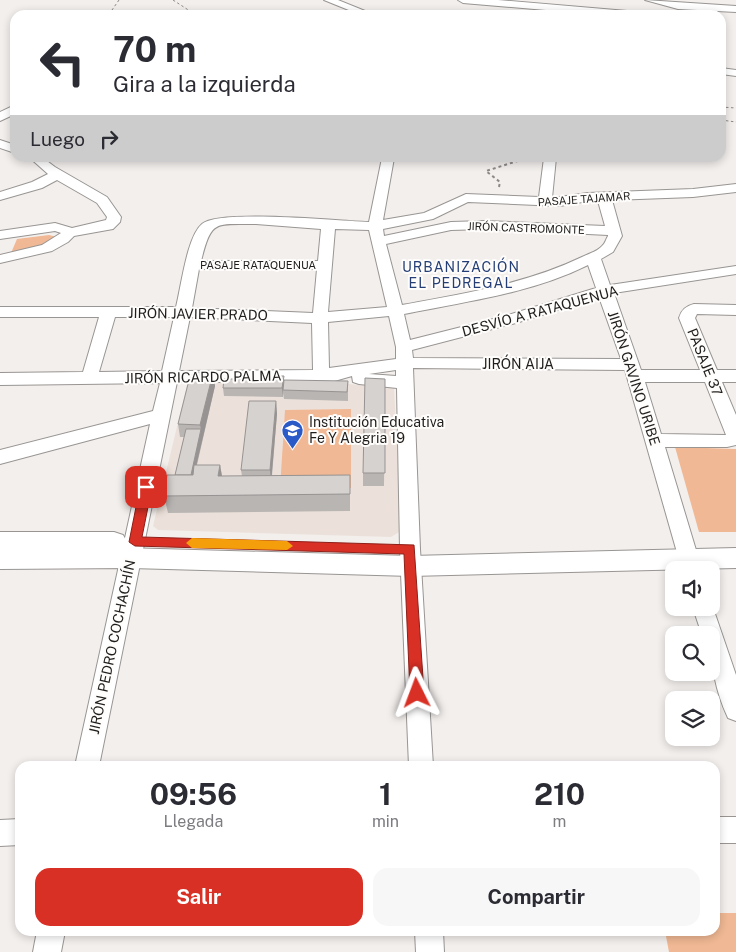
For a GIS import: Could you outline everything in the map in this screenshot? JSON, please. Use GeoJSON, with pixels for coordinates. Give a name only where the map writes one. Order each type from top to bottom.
{"type":"FeatureCollection","features":[{"type":"Feature","properties":{"kind":"main road"},"geometry":{"type":"LineString","coordinates":[[0,542],[133,550],[410,557],[736,558]]}},
{"type":"Feature","properties":{"kind":"main road"},"geometry":{"type":"LineString","coordinates":[[688,557],[736,544]]}},
{"type":"Feature","properties":{"kind":"main road"},"geometry":{"type":"LineString","coordinates":[[0,560],[133,550]]}},
{"type":"Feature","properties":{"kind":"street"},"geometry":{"type":"LineString","coordinates":[[329,0],[356,10]]}},
{"type":"Feature","properties":{"kind":"street"},"geometry":{"type":"LineString","coordinates":[[462,0],[580,10]]}},
{"type":"Feature","properties":{"kind":"street"},"geometry":{"type":"LineString","coordinates":[[650,0],[678,6],[736,9]]}},
{"type":"Feature","properties":{"kind":"street"},"geometry":{"type":"LineString","coordinates":[[0,259],[47,248],[67,236],[108,226],[113,222],[114,217],[102,200],[58,174],[46,162]]}},
{"type":"Feature","properties":{"kind":"street"},"geometry":{"type":"LineString","coordinates":[[387,162],[375,226],[405,355],[410,557],[421,761]]}},
{"type":"Feature","properties":{"kind":"street"},"geometry":{"type":"LineString","coordinates":[[545,202],[550,162]]}},
{"type":"Feature","properties":{"kind":"street"},"geometry":{"type":"LineString","coordinates":[[0,196],[36,185],[58,174]]}},
{"type":"Feature","properties":{"kind":"street","name":"PASAJE TAJAMAR"},"geometry":{"type":"LineString","coordinates":[[201,234],[207,226],[220,221],[256,220],[375,226],[428,216],[466,198],[560,202],[604,196],[693,193],[736,188]]}},
{"type":"Feature","properties":{"kind":"street"},"geometry":{"type":"LineString","coordinates":[[593,257],[608,249],[615,236],[604,196]]}},
{"type":"Feature","properties":{"kind":"street"},"geometry":{"type":"LineString","coordinates":[[328,225],[320,318],[320,375],[405,383]]}},
{"type":"Feature","properties":{"kind":"street","name":"JIRÓN CASTROMONTE"},"geometry":{"type":"LineString","coordinates":[[379,241],[451,226],[614,231]]}},
{"type":"Feature","properties":{"kind":"street"},"geometry":{"type":"LineString","coordinates":[[2,238],[55,227],[64,229],[67,236]]}},
{"type":"Feature","properties":{"kind":"street","name":"JIRÓN PEDRO COCHACHÍN"},"geometry":{"type":"LineString","coordinates":[[88,761],[201,234]]}},
{"type":"Feature","properties":{"kind":"street","name":"JIRÓN GAVINO URIBE"},"geometry":{"type":"LineString","coordinates":[[593,257],[633,370],[688,557]]}},
{"type":"Feature","properties":{"kind":"street","name":"JIRÓN JAVIER PRADO"},"geometry":{"type":"LineString","coordinates":[[0,312],[184,312],[320,318],[395,310],[480,295],[525,283],[575,266],[593,257]]}},
{"type":"Feature","properties":{"kind":"street","name":"PASAJE RATAQUENUA"},"geometry":{"type":"LineString","coordinates":[[193,265],[323,266]]}},
{"type":"Feature","properties":{"kind":"street","name":"DESVÍO A RATAQUENUA"},"geometry":{"type":"LineString","coordinates":[[405,355],[606,290],[736,270]]}},
{"type":"Feature","properties":{"kind":"street","name":"PASAJE 37"},"geometry":{"type":"LineString","coordinates":[[735,434],[687,318],[688,313],[694,310],[736,310]]}},
{"type":"Feature","properties":{"kind":"street"},"geometry":{"type":"LineString","coordinates":[[89,379],[108,313]]}},
{"type":"Feature","properties":{"kind":"street","name":"JIRÓN AIJA"},"geometry":{"type":"LineString","coordinates":[[405,355],[710,376],[736,376]]}},
{"type":"Feature","properties":{"kind":"street","name":"JIRÓN RICARDO PALMA"},"geometry":{"type":"LineString","coordinates":[[0,379],[320,375],[405,355]]}},
{"type":"Feature","properties":{"kind":"street"},"geometry":{"type":"LineString","coordinates":[[0,457],[162,415]]}},
{"type":"Feature","properties":{"kind":"street"},"geometry":{"type":"LineString","coordinates":[[654,440],[726,441],[733,439],[735,434]]}},
{"type":"Feature","properties":{"kind":"street"},"geometry":{"type":"LineString","coordinates":[[706,616],[736,711]]}},
{"type":"Feature","properties":{"kind":"street"},"geometry":{"type":"LineString","coordinates":[[720,830],[736,830]]}},
{"type":"Feature","properties":{"kind":"street"},"geometry":{"type":"LineString","coordinates":[[0,833],[15,832]]}},
{"type":"Feature","properties":{"kind":"street"},"geometry":{"type":"LineString","coordinates":[[47,952],[50,936]]}},
{"type":"Feature","properties":{"kind":"street"},"geometry":{"type":"LineString","coordinates":[[429,936],[430,952]]}},
{"type":"Feature","properties":{"kind":"path"},"geometry":{"type":"LineString","coordinates":[[173,0],[188,10]]}},
{"type":"Feature","properties":{"kind":"path"},"geometry":{"type":"LineString","coordinates":[[493,200],[500,182],[486,171],[517,162]]}},
{"type":"Feature","properties":{"kind":"shaded area"},"geometry":{"type":"Polygon","coordinates":[[[49,235],[57,237],[52,243],[11,253],[17,239],[49,235]]]}},
{"type":"Feature","properties":{"kind":"shaded area"},"geometry":{"type":"Polygon","coordinates":[[[195,382],[315,382],[394,387],[401,531],[391,537],[158,530],[153,526],[187,385],[195,382]]]}},
{"type":"Feature","properties":{"kind":"shaded area"},"geometry":{"type":"Polygon","coordinates":[[[351,409],[351,488],[280,489],[285,410],[351,409]]]}},
{"type":"Feature","properties":{"kind":"shaded area"},"geometry":{"type":"Polygon","coordinates":[[[675,447],[736,449],[736,532],[699,532],[675,447]]]}},
{"type":"Feature","properties":{"kind":"shaded area"},"geometry":{"type":"Polygon","coordinates":[[[720,913],[736,913],[736,952],[669,952],[666,936],[720,936],[720,913]]]}},
{"type":"Feature","properties":{"kind":"building"},"geometry":{"type":"Polygon","coordinates":[[[197,372],[213,373],[200,425],[178,424],[190,376],[197,372]]]}},
{"type":"Feature","properties":{"kind":"building"},"geometry":{"type":"Polygon","coordinates":[[[268,376],[284,376],[282,388],[223,388],[224,379],[267,379],[268,376]]]}},
{"type":"Feature","properties":{"kind":"building"},"geometry":{"type":"Polygon","coordinates":[[[365,378],[385,379],[385,473],[363,473],[365,378]]]}},
{"type":"Feature","properties":{"kind":"building"},"geometry":{"type":"Polygon","coordinates":[[[284,380],[348,381],[347,392],[283,390],[284,380]]]}},
{"type":"Feature","properties":{"kind":"building"},"geometry":{"type":"Polygon","coordinates":[[[249,401],[276,401],[270,470],[241,470],[249,401]]]}},
{"type":"Feature","properties":{"kind":"building"},"geometry":{"type":"Polygon","coordinates":[[[186,429],[201,429],[191,475],[175,475],[186,429]]]}},
{"type":"Feature","properties":{"kind":"building"},"geometry":{"type":"Polygon","coordinates":[[[194,465],[220,465],[218,476],[350,475],[350,494],[164,496],[167,475],[193,475],[194,465]]]}},
{"type":"Feature","properties":{"kind":"slow traffic"},"geometry":{"type":"LineString","coordinates":[[192,543],[287,546]]}},
{"type":"Feature","properties":{"kind":"place","name":"Institución Educativa Fe Y Alegria 19"},"geometry":{"type":"Point","coordinates":[293,449]}},
{"type":"Feature","properties":{"kind":"district","name":"URBANIZACIÓN EL PEDREGAL"},"geometry":{"type":"Point","coordinates":[461,276]}},
{"type":"Feature","properties":{"kind":"route"},"geometry":{"type":"LineString","coordinates":[[146,487],[135,542],[410,549],[417,693]]}}]}
